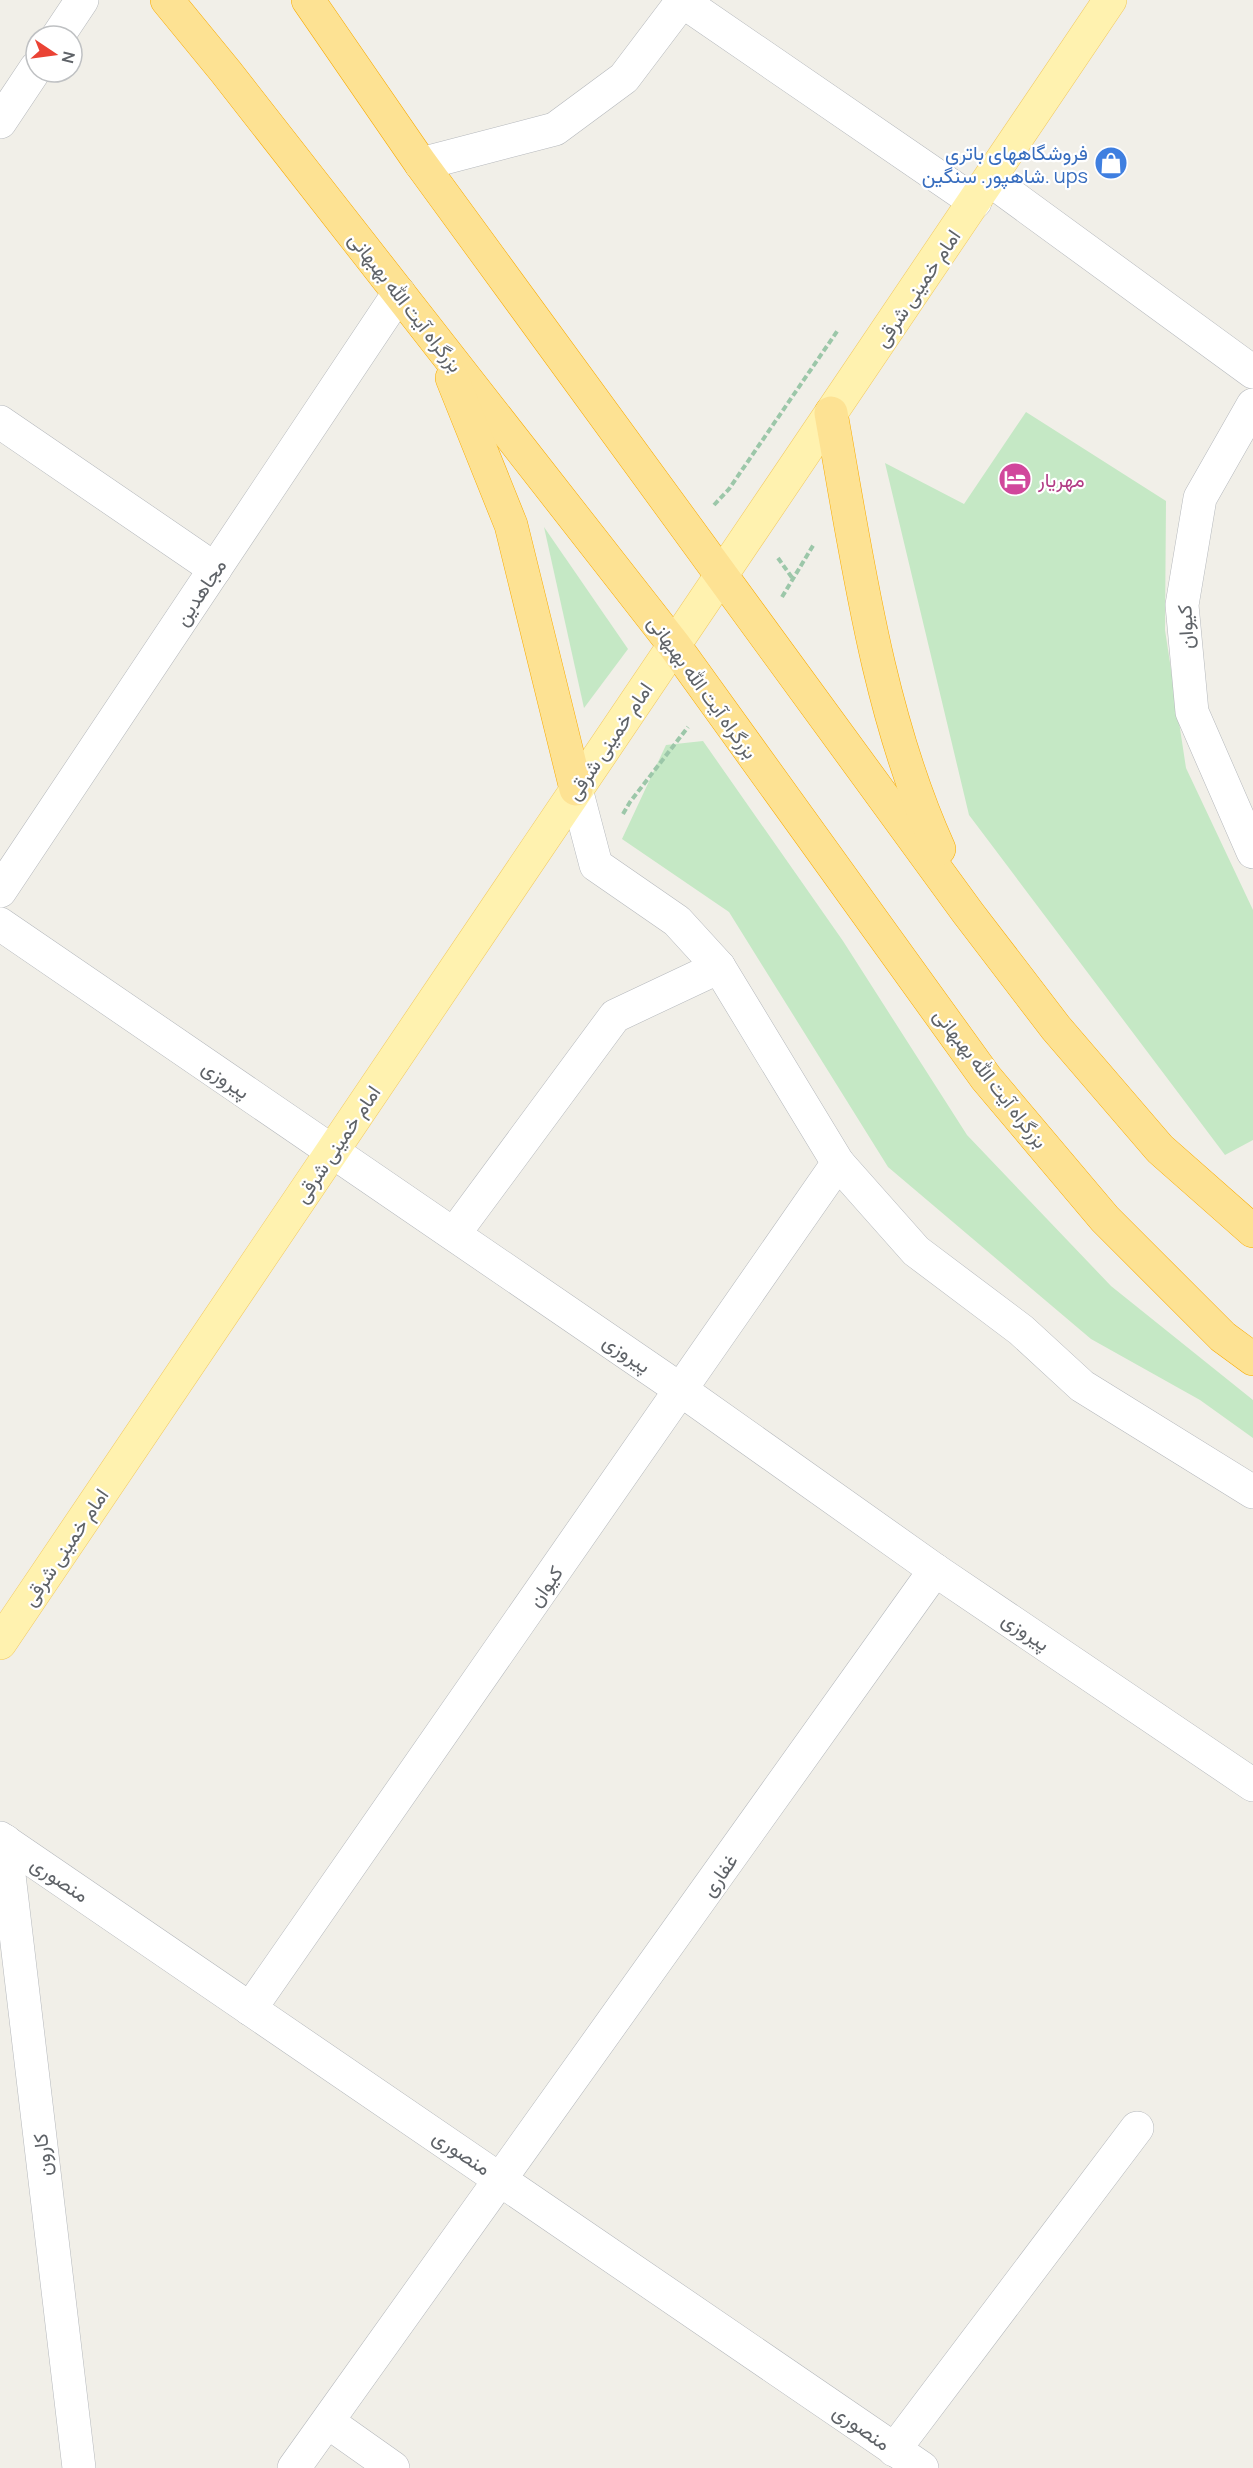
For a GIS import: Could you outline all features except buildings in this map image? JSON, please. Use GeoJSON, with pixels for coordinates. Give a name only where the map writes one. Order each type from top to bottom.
{"type":"FeatureCollection","features":[{"type":"Feature","properties":{"kind":"highway","name":"بزرگراه آیت الله بهبهانی"},"geometry":{"type":"LineString","coordinates":[[167,0],[674,645],[986,1078],[1105,1219],[1223,1337],[1253,1359]]}},
{"type":"Feature","properties":{"kind":"highway"},"geometry":{"type":"LineString","coordinates":[[308,0],[421,164],[968,913],[1056,1028],[1160,1149],[1253,1231]]}},
{"type":"Feature","properties":{"kind":"highway"},"geometry":{"type":"LineString","coordinates":[[438,343],[511,525],[576,789]]}},
{"type":"Feature","properties":{"kind":"highway"},"geometry":{"type":"LineString","coordinates":[[831,413],[855,549],[884,682],[918,803],[968,913]]}},
{"type":"Feature","properties":{"kind":"main road","name":"امام خمینی شرقی"},"geometry":{"type":"LineString","coordinates":[[0,1643],[1110,0]]}},
{"type":"Feature","properties":{"kind":"street"},"geometry":{"type":"LineString","coordinates":[[66,24],[82,0]]}},
{"type":"Feature","properties":{"kind":"street"},"geometry":{"type":"LineString","coordinates":[[421,164],[555,129],[624,78],[682,0],[982,191],[1253,372]]}},
{"type":"Feature","properties":{"kind":"street"},"geometry":{"type":"LineString","coordinates":[[0,122],[25,84]]}},
{"type":"Feature","properties":{"kind":"street","name":"مجاهدین"},"geometry":{"type":"LineString","coordinates":[[0,891],[399,293]]}},
{"type":"Feature","properties":{"kind":"street","name":"کیوان"},"geometry":{"type":"LineString","coordinates":[[1253,405],[1200,498],[1182,605],[1192,712],[1253,852]]}},
{"type":"Feature","properties":{"kind":"street"},"geometry":{"type":"LineString","coordinates":[[0,422],[215,569]]}},
{"type":"Feature","properties":{"kind":"street"},"geometry":{"type":"LineString","coordinates":[[576,789],[596,865],[677,921],[719,967],[838,1163],[916,1251],[1021,1330],[1082,1386],[1253,1492]]}},
{"type":"Feature","properties":{"kind":"street","name":"پیروزی"},"geometry":{"type":"LineString","coordinates":[[0,924],[681,1390],[935,1570],[1253,1785]]}},
{"type":"Feature","properties":{"kind":"street"},"geometry":{"type":"LineString","coordinates":[[453,1234],[615,1016],[719,967]]}},
{"type":"Feature","properties":{"kind":"street","name":"کیوان"},"geometry":{"type":"LineString","coordinates":[[250,2009],[838,1163]]}},
{"type":"Feature","properties":{"kind":"street","name":"غفاری"},"geometry":{"type":"LineString","coordinates":[[294,2468],[935,1570]]}},
{"type":"Feature","properties":{"kind":"street","name":"منصوری"},"geometry":{"type":"LineString","coordinates":[[2,1839],[922,2468]]}},
{"type":"Feature","properties":{"kind":"street","name":"کارون"},"geometry":{"type":"LineString","coordinates":[[2,1839],[79,2468]]}},
{"type":"Feature","properties":{"kind":"street"},"geometry":{"type":"LineString","coordinates":[[894,2450],[1137,2128]]}},
{"type":"Feature","properties":{"kind":"street"},"geometry":{"type":"LineString","coordinates":[[328,2421],[393,2468]]}},
{"type":"Feature","properties":{"kind":"path"},"geometry":{"type":"LineString","coordinates":[[691,531],[729,489],[840,327]]}},
{"type":"Feature","properties":{"kind":"green space"},"geometry":{"type":"Polygon","coordinates":[[[1026,412],[1166,501],[1165,630],[1186,768],[1253,910],[1253,1140],[1225,1155],[969,815],[885,463],[964,504],[1026,412]]]}},
{"type":"Feature","properties":{"kind":"green space"},"geometry":{"type":"Polygon","coordinates":[[[544,527],[628,649],[584,708],[544,527]]]}},
{"type":"Feature","properties":{"kind":"green space"},"geometry":{"type":"Polygon","coordinates":[[[703,741],[843,941],[967,1135],[1111,1286],[1253,1400],[1253,1438],[1200,1400],[1091,1339],[888,1167],[729,912],[622,839],[666,745],[703,741]]]}},
{"type":"Feature","properties":{"kind":"place","name":"فروشگاههای باتری شاهپور. سنگین. ups"},"geometry":{"type":"Point","coordinates":[1111,163]}},
{"type":"Feature","properties":{"kind":"place","name":"مهریار"},"geometry":{"type":"Point","coordinates":[1015,479]}}]}
